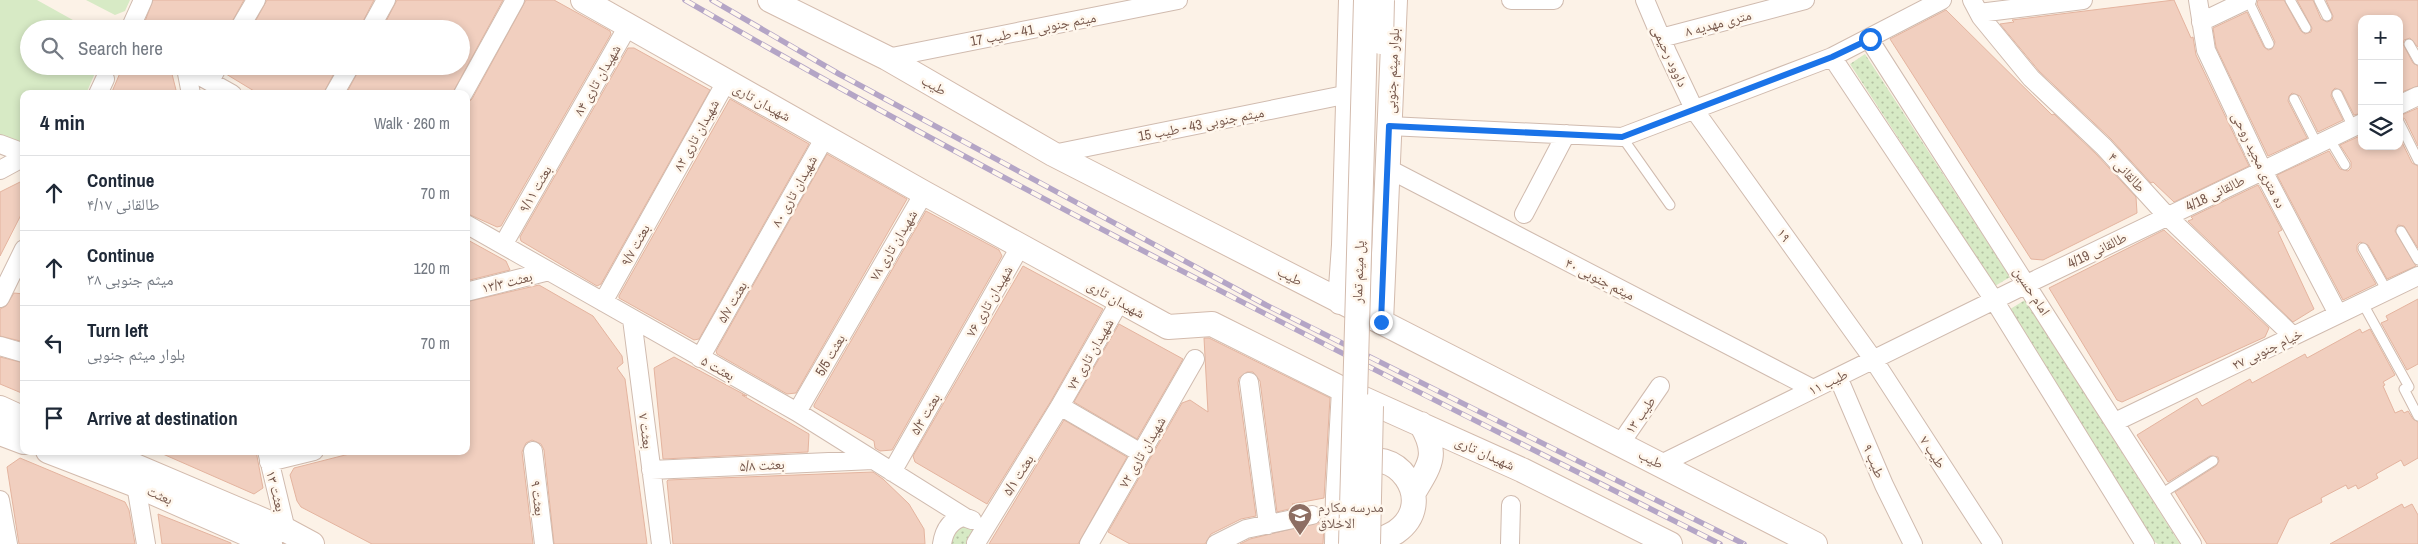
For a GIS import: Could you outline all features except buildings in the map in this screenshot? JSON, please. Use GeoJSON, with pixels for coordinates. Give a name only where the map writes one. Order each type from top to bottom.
{"type":"FeatureCollection","features":[{"type":"Feature","properties":{"kind":"main road","name":"شهیدان تاری"},"geometry":{"type":"LineString","coordinates":[[583,0],[924,193],[1168,326],[1212,324],[1344,390],[1476,449],[1670,544]]}},
{"type":"Feature","properties":{"kind":"main road","name":"طیب"},"geometry":{"type":"LineString","coordinates":[[770,0],[887,58],[1053,154],[1815,544]]}},
{"type":"Feature","properties":{"kind":"main road"},"geometry":{"type":"LineString","coordinates":[[1340,302],[1344,245],[1351,0]]}},
{"type":"Feature","properties":{"kind":"main road","name":"پل میثم تمار"},"geometry":{"type":"LineString","coordinates":[[1351,544],[1366,0]]}},
{"type":"Feature","properties":{"kind":"main road","name":"پل میثم تمار"},"geometry":{"type":"LineString","coordinates":[[1368,544],[1374,246],[1382,0]]}},
{"type":"Feature","properties":{"kind":"main road","name":"بلوار میثم جنوبی"},"geometry":{"type":"LineString","coordinates":[[1381,322],[1395,0]]}},
{"type":"Feature","properties":{"kind":"main road"},"geometry":{"type":"LineString","coordinates":[[1344,245],[1348,255],[1358,262],[1369,263],[1379,257],[1384,248]]}},
{"type":"Feature","properties":{"kind":"main road"},"geometry":{"type":"LineString","coordinates":[[1337,544],[1344,390]]}},
{"type":"Feature","properties":{"kind":"main road"},"geometry":{"type":"LineString","coordinates":[[0,408],[20,417]]}},
{"type":"Feature","properties":{"kind":"main road"},"geometry":{"type":"LineString","coordinates":[[1378,544],[1378,541],[1396,532],[1408,520],[1414,498],[1429,467],[1432,451],[1429,436],[1422,424]]}},
{"type":"Feature","properties":{"kind":"main road"},"geometry":{"type":"LineString","coordinates":[[0,433],[20,440]]}},
{"type":"Feature","properties":{"kind":"main road"},"geometry":{"type":"LineString","coordinates":[[1429,467],[1452,454],[1476,449]]}},
{"type":"Feature","properties":{"kind":"main road","name":"بعثت"},"geometry":{"type":"LineString","coordinates":[[58,455],[278,537],[312,544]]}},
{"type":"Feature","properties":{"kind":"main road","name":"بعثت"},"geometry":{"type":"LineString","coordinates":[[108,455],[278,537]]}},
{"type":"Feature","properties":{"kind":"main road"},"geometry":{"type":"LineString","coordinates":[[1338,496],[1351,472],[1365,462],[1379,462],[1399,468],[1409,478],[1414,498]]}},
{"type":"Feature","properties":{"kind":"street"},"geometry":{"type":"LineString","coordinates":[[134,20],[143,0]]}},
{"type":"Feature","properties":{"kind":"street"},"geometry":{"type":"LineString","coordinates":[[244,20],[256,0]]}},
{"type":"Feature","properties":{"kind":"street"},"geometry":{"type":"LineString","coordinates":[[375,20],[386,0]]}},
{"type":"Feature","properties":{"kind":"street"},"geometry":{"type":"LineString","coordinates":[[466,88],[515,0]]}},
{"type":"Feature","properties":{"kind":"street","name":"میثم جنوبی 41 - طیب 17"},"geometry":{"type":"LineString","coordinates":[[887,58],[1178,0]]}},
{"type":"Feature","properties":{"kind":"street"},"geometry":{"type":"LineString","coordinates":[[1511,0],[1554,0]]}},
{"type":"Feature","properties":{"kind":"street","name":"داوود رحیمی"},"geometry":{"type":"LineString","coordinates":[[1645,0],[1695,111]]}},
{"type":"Feature","properties":{"kind":"street","name":"۸ متری مهدیه"},"geometry":{"type":"LineString","coordinates":[[1661,38],[1805,0]]}},
{"type":"Feature","properties":{"kind":"street"},"geometry":{"type":"LineString","coordinates":[[1389,126],[1622,137],[1695,111],[1832,57],[1870,39],[1942,0]]}},
{"type":"Feature","properties":{"kind":"street"},"geometry":{"type":"LineString","coordinates":[[1975,6],[2083,0]]}},
{"type":"Feature","properties":{"kind":"street","name":"ده متری مجید روحی"},"geometry":{"type":"LineString","coordinates":[[2198,0],[2206,50],[2262,169],[2338,314]]}},
{"type":"Feature","properties":{"kind":"street"},"geometry":{"type":"LineString","coordinates":[[2202,22],[2248,0]]}},
{"type":"Feature","properties":{"kind":"street","name":"طالقانی ۴"},"geometry":{"type":"LineString","coordinates":[[1975,6],[2031,78],[2104,147],[2167,216],[2293,336]]}},
{"type":"Feature","properties":{"kind":"street","name":"شهیدان تاری ۸۴"},"geometry":{"type":"LineString","coordinates":[[567,134],[628,26]]}},
{"type":"Feature","properties":{"kind":"street","name":"امام حسین"},"geometry":{"type":"LineString","coordinates":[[1870,39],[2192,544]]}},
{"type":"Feature","properties":{"kind":"street"},"geometry":{"type":"LineString","coordinates":[[1832,57],[1994,300],[2145,544]]}},
{"type":"Feature","properties":{"kind":"street"},"geometry":{"type":"LineString","coordinates":[[186,75],[190,90]]}},
{"type":"Feature","properties":{"kind":"street"},"geometry":{"type":"LineString","coordinates":[[215,75],[228,90]]}},
{"type":"Feature","properties":{"kind":"street"},"geometry":{"type":"LineString","coordinates":[[336,90],[345,75]]}},
{"type":"Feature","properties":{"kind":"street","name":"شهیدان تاری ۸۲"},"geometry":{"type":"LineString","coordinates":[[666,188],[726,82]]}},
{"type":"Feature","properties":{"kind":"street","name":"میثم جنوبی 43 - طیب 15"},"geometry":{"type":"LineString","coordinates":[[1053,154],[1349,94]]}},
{"type":"Feature","properties":{"kind":"street"},"geometry":{"type":"LineString","coordinates":[[2403,103],[2418,96]]}},
{"type":"Feature","properties":{"kind":"street","name":"۱۹"},"geometry":{"type":"LineString","coordinates":[[1695,111],[1873,360]]}},
{"type":"Feature","properties":{"kind":"street","name":"طالقانی 4/18"},"geometry":{"type":"LineString","coordinates":[[2167,216],[2357,125]]}},
{"type":"Feature","properties":{"kind":"street","name":"بعثت ۹/۱۱"},"geometry":{"type":"LineString","coordinates":[[503,245],[567,134]]}},
{"type":"Feature","properties":{"kind":"street"},"geometry":{"type":"LineString","coordinates":[[1524,214],[1566,134]]}},
{"type":"Feature","properties":{"kind":"street","name":"شهیدان تاری ۸۰"},"geometry":{"type":"LineString","coordinates":[[764,246],[825,137]]}},
{"type":"Feature","properties":{"kind":"street"},"geometry":{"type":"LineString","coordinates":[[0,144],[20,152]]}},
{"type":"Feature","properties":{"kind":"street"},"geometry":{"type":"LineString","coordinates":[[0,170],[20,159]]}},
{"type":"Feature","properties":{"kind":"street","name":"میثم جنوبی ۴۰"},"geometry":{"type":"LineString","coordinates":[[1387,168],[1813,389]]}},
{"type":"Feature","properties":{"kind":"street","name":"بعثت ۹/۷"},"geometry":{"type":"LineString","coordinates":[[603,302],[666,188]]}},
{"type":"Feature","properties":{"kind":"street","name":"شهیدان تاری ۷۸"},"geometry":{"type":"LineString","coordinates":[[862,297],[924,193]]}},
{"type":"Feature","properties":{"kind":"street","name":"طالقانی 4/19"},"geometry":{"type":"LineString","coordinates":[[1994,300],[2167,216]]}},
{"type":"Feature","properties":{"kind":"street","name":"بعثت ۵"},"geometry":{"type":"LineString","coordinates":[[470,226],[797,412],[966,518]]}},
{"type":"Feature","properties":{"kind":"street","name":"شهیدان تاری ۷۶"},"geometry":{"type":"LineString","coordinates":[[957,357],[1021,245]]}},
{"type":"Feature","properties":{"kind":"street","name":"بعثت ۵/۷"},"geometry":{"type":"LineString","coordinates":[[700,358],[764,246]]}},
{"type":"Feature","properties":{"kind":"street"},"geometry":{"type":"LineString","coordinates":[[8,287],[20,258]]}},
{"type":"Feature","properties":{"kind":"street","name":"بعثت ۱۳/۳"},"geometry":{"type":"LineString","coordinates":[[470,291],[549,271]]}},
{"type":"Feature","properties":{"kind":"street","name":"خیام جنوبی ۲۷"},"geometry":{"type":"LineString","coordinates":[[2115,422],[2418,276]]}},
{"type":"Feature","properties":{"kind":"street","name":"بعثت 5/5"},"geometry":{"type":"LineString","coordinates":[[797,412],[862,297]]}},
{"type":"Feature","properties":{"kind":"street","name":"طیب ۱۱"},"geometry":{"type":"LineString","coordinates":[[1661,464],[1994,300]]}},
{"type":"Feature","properties":{"kind":"street","name":"شهیدان تاری ۷۴"},"geometry":{"type":"LineString","coordinates":[[1060,406],[1120,301]]}},
{"type":"Feature","properties":{"kind":"street","name":"بعثت ۷"},"geometry":{"type":"LineString","coordinates":[[632,319],[661,544]]}},
{"type":"Feature","properties":{"kind":"street"},"geometry":{"type":"LineString","coordinates":[[0,346],[20,353]]}},
{"type":"Feature","properties":{"kind":"street","name":"بعثت ۵/۳"},"geometry":{"type":"LineString","coordinates":[[892,472],[957,357]]}},
{"type":"Feature","properties":{"kind":"street","name":"شهیدان تاری ۷۲"},"geometry":{"type":"LineString","coordinates":[[1089,544],[1195,360]]}},
{"type":"Feature","properties":{"kind":"street","name":"طیب ۷"},"geometry":{"type":"LineString","coordinates":[[1873,360],[1993,544]]}},
{"type":"Feature","properties":{"kind":"street","name":"طیب ۹"},"geometry":{"type":"LineString","coordinates":[[1838,377],[1884,485],[1913,544]]}},
{"type":"Feature","properties":{"kind":"street"},"geometry":{"type":"LineString","coordinates":[[1249,382],[1268,525]]}},
{"type":"Feature","properties":{"kind":"street","name":"طیب ۱۳"},"geometry":{"type":"LineString","coordinates":[[1620,444],[1660,386]]}},
{"type":"Feature","properties":{"kind":"street"},"geometry":{"type":"LineString","coordinates":[[1060,406],[1141,453]]}},
{"type":"Feature","properties":{"kind":"street","name":"بعثت ۵/۱"},"geometry":{"type":"LineString","coordinates":[[975,544],[1060,406]]}},
{"type":"Feature","properties":{"kind":"street","name":"بعثت ۹"},"geometry":{"type":"LineString","coordinates":[[533,451],[544,544]]}},
{"type":"Feature","properties":{"kind":"street"},"geometry":{"type":"LineString","coordinates":[[268,457],[283,455]]}},
{"type":"Feature","properties":{"kind":"street","name":"بعثت ۱۳"},"geometry":{"type":"LineString","coordinates":[[268,457],[278,537]]}},
{"type":"Feature","properties":{"kind":"street","name":"بعثت ۵/۸"},"geometry":{"type":"LineString","coordinates":[[651,470],[873,460]]}},
{"type":"Feature","properties":{"kind":"street"},"geometry":{"type":"LineString","coordinates":[[136,485],[146,544]]}},
{"type":"Feature","properties":{"kind":"street"},"geometry":{"type":"LineString","coordinates":[[0,500],[8,544]]}},
{"type":"Feature","properties":{"kind":"street"},"geometry":{"type":"LineString","coordinates":[[1510,544],[1511,505]]}},
{"type":"Feature","properties":{"kind":"street"},"geometry":{"type":"LineString","coordinates":[[1216,544],[1246,529],[1312,514]]}},
{"type":"Feature","properties":{"kind":"street"},"geometry":{"type":"LineString","coordinates":[[942,544],[946,531],[952,523],[966,518],[971,519],[976,526],[975,544]]}},
{"type":"Feature","properties":{"kind":"lane"},"geometry":{"type":"LineString","coordinates":[[2248,0],[2269,44]]}},
{"type":"Feature","properties":{"kind":"lane"},"geometry":{"type":"LineString","coordinates":[[2290,0],[2306,28]]}},
{"type":"Feature","properties":{"kind":"lane"},"geometry":{"type":"LineString","coordinates":[[2319,0],[2327,16]]}},
{"type":"Feature","properties":{"kind":"lane"},"geometry":{"type":"LineString","coordinates":[[2409,44],[2418,60]]}},
{"type":"Feature","properties":{"kind":"lane"},"geometry":{"type":"LineString","coordinates":[[2337,94],[2357,125]]}},
{"type":"Feature","properties":{"kind":"lane"},"geometry":{"type":"LineString","coordinates":[[2294,99],[2323,141],[2345,165]]}},
{"type":"Feature","properties":{"kind":"lane"},"geometry":{"type":"LineString","coordinates":[[2403,130],[2418,160]]}},
{"type":"Feature","properties":{"kind":"lane"},"geometry":{"type":"LineString","coordinates":[[1622,137],[1670,205]]}},
{"type":"Feature","properties":{"kind":"lane"},"geometry":{"type":"LineString","coordinates":[[2401,230],[2418,260]]}},
{"type":"Feature","properties":{"kind":"lane"},"geometry":{"type":"LineString","coordinates":[[2364,248],[2387,290]]}},
{"type":"Feature","properties":{"kind":"lane"},"geometry":{"type":"LineString","coordinates":[[2362,302],[2406,388],[2418,416]]}},
{"type":"Feature","properties":{"kind":"lane"},"geometry":{"type":"LineString","coordinates":[[2161,494],[2213,461]]}},
{"type":"Feature","properties":{"kind":"green space"},"geometry":{"type":"Polygon","coordinates":[[[0,0],[37,0],[73,20],[20,20],[20,75],[94,75],[88,90],[20,90],[20,142],[0,135],[0,0]]]}},
{"type":"Feature","properties":{"kind":"green space"},"geometry":{"type":"Polygon","coordinates":[[[86,0],[130,0],[125,11],[115,15],[86,0]]]}},
{"type":"Feature","properties":{"kind":"green space"},"geometry":{"type":"Polygon","coordinates":[[[1865,54],[2010,277],[1995,286],[1850,64],[1865,54]]]}},
{"type":"Feature","properties":{"kind":"green space"},"geometry":{"type":"Polygon","coordinates":[[[2025,300],[2180,544],[2158,544],[2151,540],[2007,311],[2025,300]]]}},
{"type":"Feature","properties":{"kind":"green space"},"geometry":{"type":"Polygon","coordinates":[[[957,523],[974,528],[973,544],[944,544],[957,523]]]}},
{"type":"Feature","properties":{"kind":"railway"},"geometry":{"type":"LineString","coordinates":[[685,0],[940,143],[1198,280],[1720,544]]}},
{"type":"Feature","properties":{"kind":"railway"},"geometry":{"type":"LineString","coordinates":[[712,0],[839,74],[1266,305],[1744,544]]}},
{"type":"Feature","properties":{"kind":"place","name":"مدرسه مکارم الاخلاق"},"geometry":{"type":"Point","coordinates":[1300,536]}},
{"type":"Feature","properties":{"kind":"route"},"geometry":{"type":"LineString","coordinates":[[1381,322],[1389,126],[1622,137],[1695,111],[1832,57],[1870,39]]}}]}
